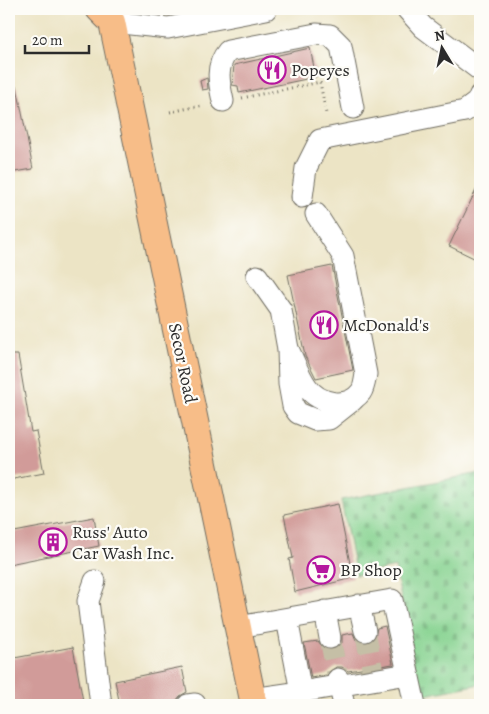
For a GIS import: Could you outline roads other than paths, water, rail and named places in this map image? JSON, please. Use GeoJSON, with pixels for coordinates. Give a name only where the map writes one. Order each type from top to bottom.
{"type":"FeatureCollection","features":[{"type":"Feature","properties":{"kind":"main road","name":"Secor Road"},"geometry":{"type":"LineString","coordinates":[[110,13],[253,702]]}},
{"type":"Feature","properties":{"kind":"lane"},"geometry":{"type":"LineString","coordinates":[[110,13],[139,9]]}},
{"type":"Feature","properties":{"kind":"lane"},"geometry":{"type":"LineString","coordinates":[[110,13],[168,28],[266,9]]}},
{"type":"Feature","properties":{"kind":"lane"},"geometry":{"type":"LineString","coordinates":[[407,9],[423,27],[480,70]]}},
{"type":"Feature","properties":{"kind":"lane"},"geometry":{"type":"LineString","coordinates":[[223,101],[219,69],[221,59],[228,51],[316,34],[330,35],[341,46],[354,108]]}},
{"type":"Feature","properties":{"kind":"lane"},"geometry":{"type":"LineString","coordinates":[[302,197],[306,168],[320,140],[465,111],[480,95]]}},
{"type":"Feature","properties":{"kind":"lane"},"geometry":{"type":"LineString","coordinates":[[257,276],[281,310],[288,349],[289,384],[293,406],[298,413],[315,420],[328,419],[362,391],[366,374],[343,256],[316,214]]}},
{"type":"Feature","properties":{"kind":"lane"},"geometry":{"type":"LineString","coordinates":[[95,581],[88,601],[101,705]]}},
{"type":"Feature","properties":{"kind":"lane"},"geometry":{"type":"LineString","coordinates":[[238,627],[392,600],[415,705]]}},
{"type":"Feature","properties":{"kind":"lane"},"geometry":{"type":"LineString","coordinates":[[359,605],[365,631]]}},
{"type":"Feature","properties":{"kind":"lane"},"geometry":{"type":"LineString","coordinates":[[325,612],[330,638]]}},
{"type":"Feature","properties":{"kind":"lane"},"geometry":{"type":"LineString","coordinates":[[287,618],[301,692]]}},
{"type":"Feature","properties":{"kind":"lane"},"geometry":{"type":"LineString","coordinates":[[253,702],[301,692],[341,690],[374,676],[408,674]]}},
{"type":"Feature","properties":{"kind":"tunnel"},"geometry":{"type":"LineString","coordinates":[[365,631],[373,672]]}},
{"type":"Feature","properties":{"kind":"tunnel"},"geometry":{"type":"LineString","coordinates":[[330,638],[338,679]]}},
{"type":"Feature","properties":{"kind":"place","name":"Popeyes"},"geometry":{"type":"Point","coordinates":[272,70]}},
{"type":"Feature","properties":{"kind":"place","name":"McDonald's"},"geometry":{"type":"Point","coordinates":[324,325]}},
{"type":"Feature","properties":{"kind":"place","name":"Russ' Auto Car Wash Inc."},"geometry":{"type":"Point","coordinates":[53,542]}},
{"type":"Feature","properties":{"kind":"place","name":"BP Shop"},"geometry":{"type":"Point","coordinates":[321,570]}}]}
